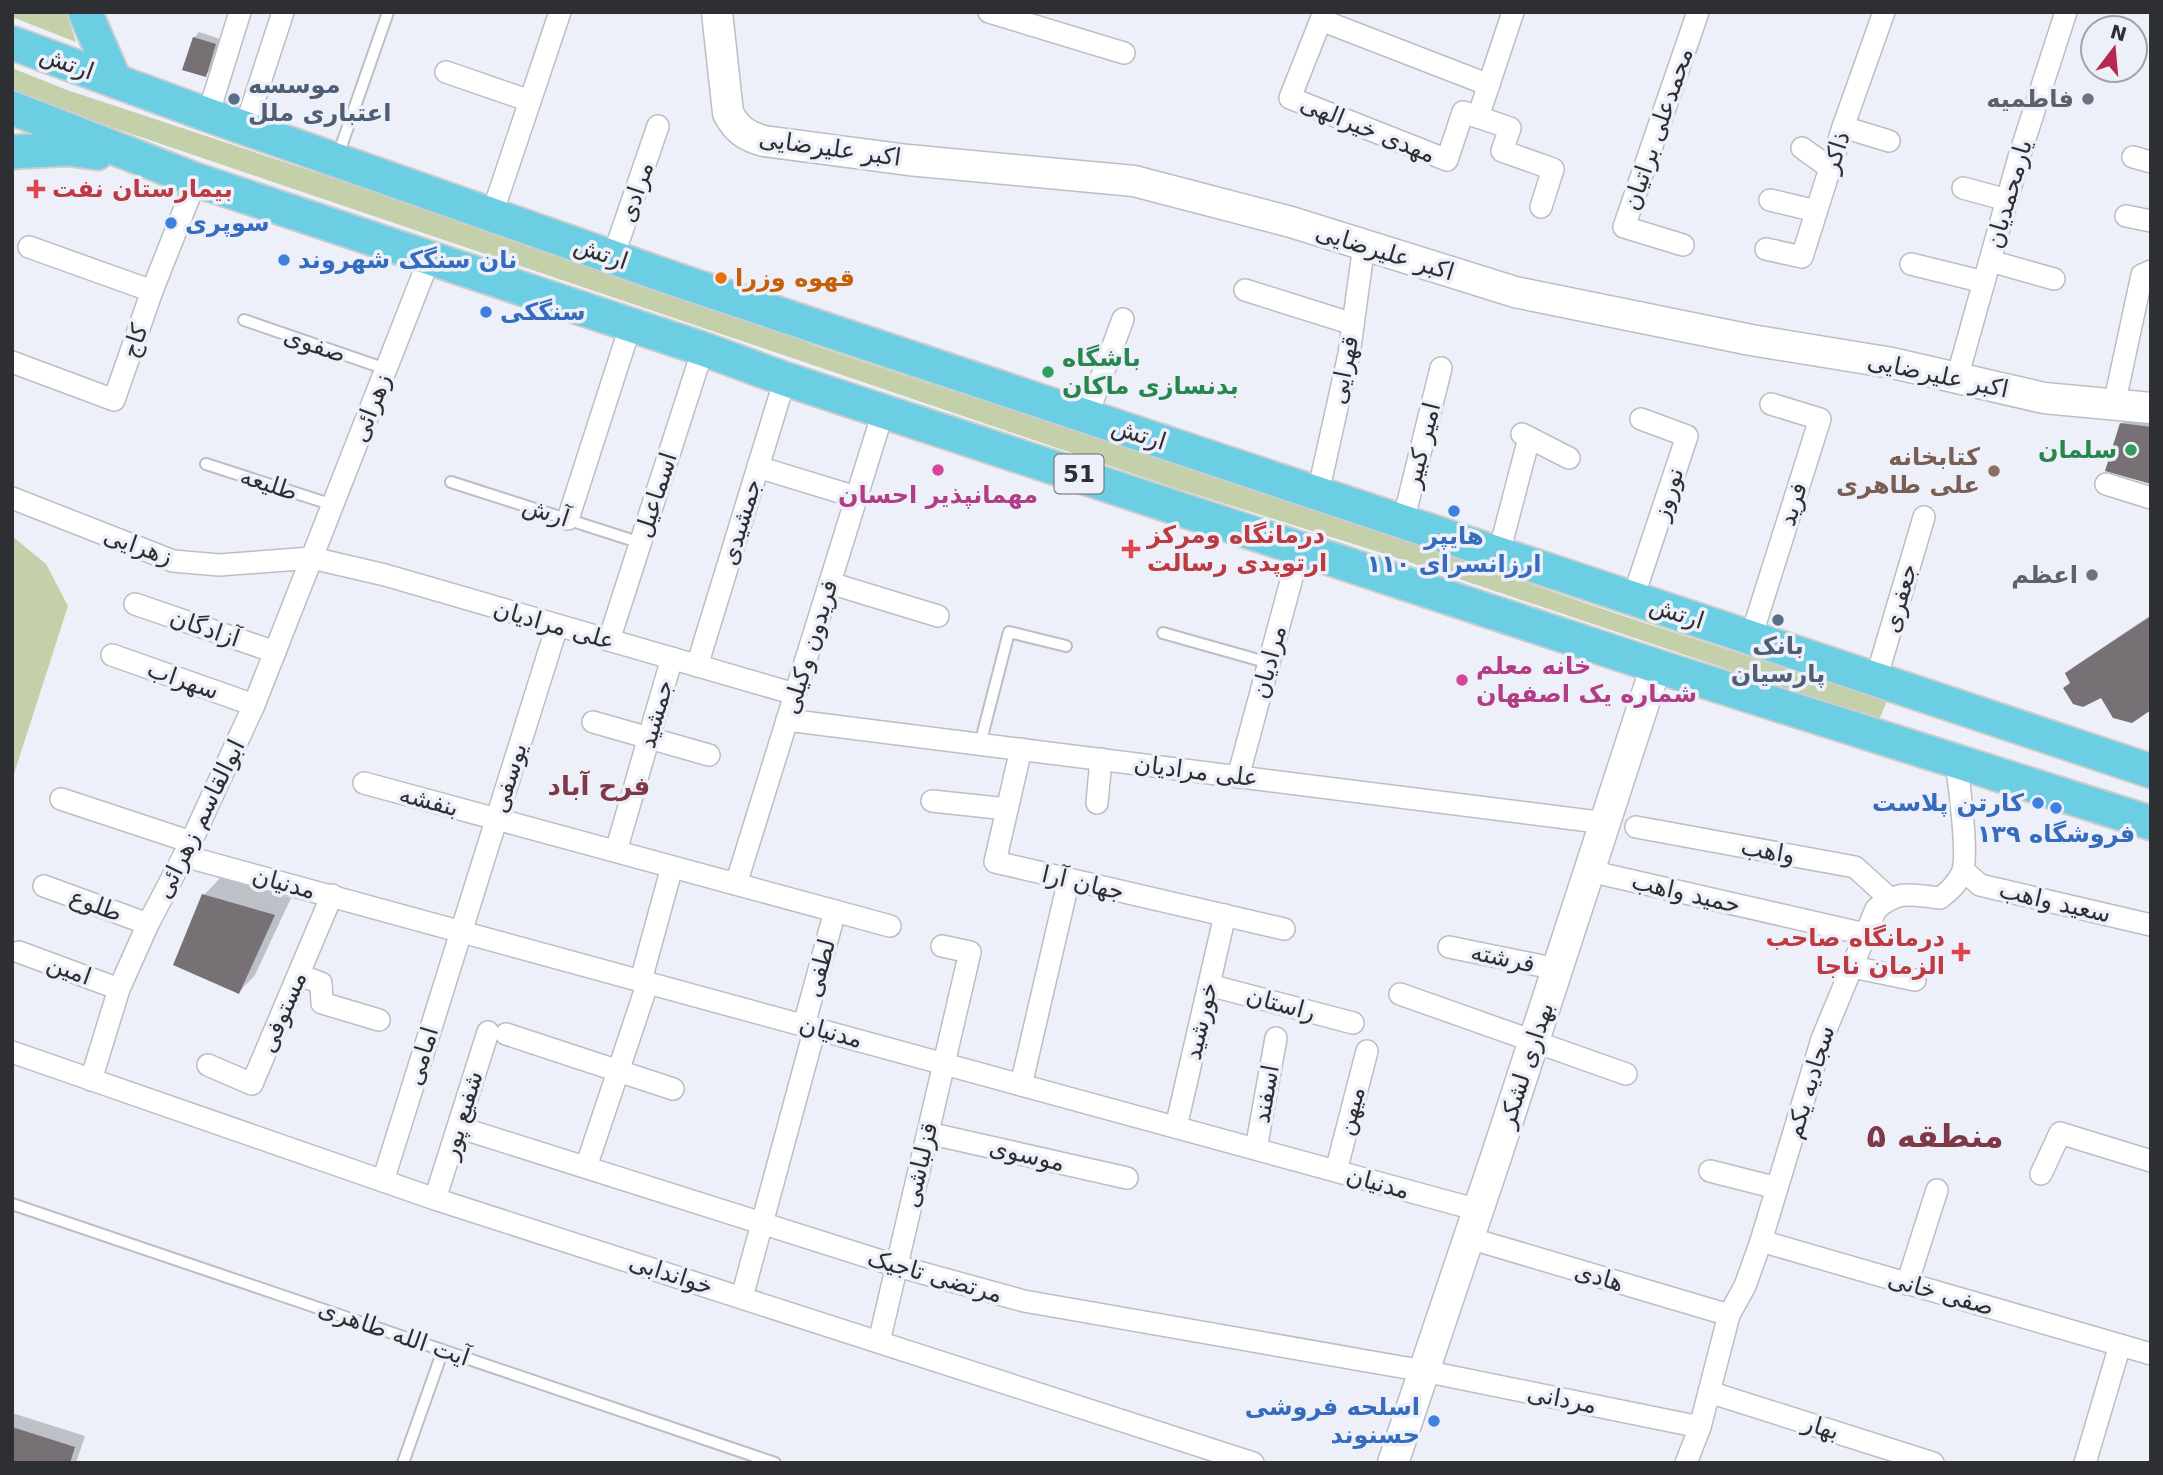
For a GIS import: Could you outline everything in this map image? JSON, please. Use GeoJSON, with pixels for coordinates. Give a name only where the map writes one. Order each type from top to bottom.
{"type":"FeatureCollection","features":[{"type":"Feature","properties":{"kind":"main road"},"geometry":{"type":"LineString","coordinates":[[85,12],[115,81]]}},
{"type":"Feature","properties":{"kind":"main road","name":"ارتش"},"geometry":{"type":"LineString","coordinates":[[12,43],[208,116],[612,257],[2151,771]]}},
{"type":"Feature","properties":{"kind":"main road","name":"51"},"geometry":{"type":"LineString","coordinates":[[12,108],[196,180],[631,324],[785,379],[884,409],[1656,666],[2151,823]]}},
{"type":"Feature","properties":{"kind":"main road"},"geometry":{"type":"LineString","coordinates":[[12,152],[68,149],[144,160]]}},
{"type":"Feature","properties":{"kind":"main road"},"geometry":{"type":"LineString","coordinates":[[2096,753],[2134,754],[2151,750]]}},
{"type":"Feature","properties":{"kind":"main road"},"geometry":{"type":"LineString","coordinates":[[2109,808],[2144,808],[2151,805]]}},
{"type":"Feature","properties":{"kind":"street"},"geometry":{"type":"LineString","coordinates":[[208,116],[240,12]]}},
{"type":"Feature","properties":{"kind":"street"},"geometry":{"type":"LineString","coordinates":[[245,128],[283,12]]}},
{"type":"Feature","properties":{"kind":"street"},"geometry":{"type":"LineString","coordinates":[[492,215],[560,12]]}},
{"type":"Feature","properties":{"kind":"street","name":"اکبر علیرضایی"},"geometry":{"type":"LineString","coordinates":[[717,12],[728,113],[736,126],[747,136],[764,141],[908,160],[1134,181],[1291,222],[1515,292],[1751,340],[1892,363],[2045,398],[2151,408]]}},
{"type":"Feature","properties":{"kind":"street"},"geometry":{"type":"LineString","coordinates":[[989,12],[1124,53]]}},
{"type":"Feature","properties":{"kind":"street"},"geometry":{"type":"LineString","coordinates":[[1513,12],[1478,117],[1510,128],[1502,150],[1553,169],[1541,207]]}},
{"type":"Feature","properties":{"kind":"street","name":"محمدعلی براتیان"},"geometry":{"type":"LineString","coordinates":[[1683,245],[1624,227],[1698,12]]}},
{"type":"Feature","properties":{"kind":"street","name":"ذاکر"},"geometry":{"type":"LineString","coordinates":[[1766,249],[1802,257],[1843,127],[1884,12]]}},
{"type":"Feature","properties":{"kind":"street","name":"یارمحمدیان"},"geometry":{"type":"LineString","coordinates":[[1957,378],[2007,200],[2066,12]]}},
{"type":"Feature","properties":{"kind":"street"},"geometry":{"type":"LineString","coordinates":[[1322,16],[1489,85]]}},
{"type":"Feature","properties":{"kind":"street","name":"مهدی خیرالهی"},"geometry":{"type":"LineString","coordinates":[[1322,16],[1290,98],[1447,160],[1463,112],[1478,117]]}},
{"type":"Feature","properties":{"kind":"street"},"geometry":{"type":"LineString","coordinates":[[446,72],[530,101]]}},
{"type":"Feature","properties":{"kind":"street","name":"مرادی"},"geometry":{"type":"LineString","coordinates":[[612,257],[659,126]]}},
{"type":"Feature","properties":{"kind":"street"},"geometry":{"type":"LineString","coordinates":[[1843,127],[1889,141]]}},
{"type":"Feature","properties":{"kind":"street"},"geometry":{"type":"LineString","coordinates":[[1802,148],[1830,168]]}},
{"type":"Feature","properties":{"kind":"street","name":"کاج"},"geometry":{"type":"LineString","coordinates":[[12,362],[114,400],[152,291],[196,180]]}},
{"type":"Feature","properties":{"kind":"street"},"geometry":{"type":"LineString","coordinates":[[1963,188],[2007,200]]}},
{"type":"Feature","properties":{"kind":"street"},"geometry":{"type":"LineString","coordinates":[[1770,200],[1816,211]]}},
{"type":"Feature","properties":{"kind":"street"},"geometry":{"type":"LineString","coordinates":[[2126,216],[2151,221]]}},
{"type":"Feature","properties":{"kind":"street","name":"قهرایی"},"geometry":{"type":"LineString","coordinates":[[1318,493],[1349,354],[1364,245]]}},
{"type":"Feature","properties":{"kind":"street"},"geometry":{"type":"LineString","coordinates":[[29,247],[152,291]]}},
{"type":"Feature","properties":{"kind":"street","name":"زهرائی"},"geometry":{"type":"LineString","coordinates":[[312,558],[430,257]]}},
{"type":"Feature","properties":{"kind":"street"},"geometry":{"type":"LineString","coordinates":[[1990,261],[2054,279]]}},
{"type":"Feature","properties":{"kind":"street"},"geometry":{"type":"LineString","coordinates":[[1911,264],[1984,282]]}},
{"type":"Feature","properties":{"kind":"street"},"geometry":{"type":"LineString","coordinates":[[2113,405],[2142,275],[2151,271]]}},
{"type":"Feature","properties":{"kind":"street"},"geometry":{"type":"LineString","coordinates":[[1245,290],[1353,324]]}},
{"type":"Feature","properties":{"kind":"street"},"geometry":{"type":"LineString","coordinates":[[1087,416],[1123,318]]}},
{"type":"Feature","properties":{"kind":"street"},"geometry":{"type":"LineString","coordinates":[[568,519],[631,324]]}},
{"type":"Feature","properties":{"kind":"street","name":"اسماعیل"},"geometry":{"type":"LineString","coordinates":[[609,640],[703,349]]}},
{"type":"Feature","properties":{"kind":"street","name":"امیر کبیر"},"geometry":{"type":"LineString","coordinates":[[1403,522],[1441,368]]}},
{"type":"Feature","properties":{"kind":"street","name":"جمشیدی"},"geometry":{"type":"LineString","coordinates":[[696,666],[785,379]]}},
{"type":"Feature","properties":{"kind":"street","name":"فرید"},"geometry":{"type":"LineString","coordinates":[[1751,638],[1820,419],[1771,404]]}},
{"type":"Feature","properties":{"kind":"street","name":"فریدون وکیلی"},"geometry":{"type":"LineString","coordinates":[[736,884],[884,409]]}},
{"type":"Feature","properties":{"kind":"street","name":"نوروز"},"geometry":{"type":"LineString","coordinates":[[1633,598],[1687,436],[1641,419]]}},
{"type":"Feature","properties":{"kind":"street"},"geometry":{"type":"LineString","coordinates":[[1499,553],[1526,436],[1569,458]]}},
{"type":"Feature","properties":{"kind":"street"},"geometry":{"type":"LineString","coordinates":[[758,467],[856,497]]}},
{"type":"Feature","properties":{"kind":"street"},"geometry":{"type":"LineString","coordinates":[[2106,484],[2151,498]]}},
{"type":"Feature","properties":{"kind":"street","name":"زهرایی"},"geometry":{"type":"LineString","coordinates":[[12,498],[173,561],[219,565],[312,558]]}},
{"type":"Feature","properties":{"kind":"street","name":"جعفری"},"geometry":{"type":"LineString","coordinates":[[1876,679],[1924,517]]}},
{"type":"Feature","properties":{"kind":"street","name":"مرادیان"},"geometry":{"type":"LineString","coordinates":[[1238,776],[1300,548]]}},
{"type":"Feature","properties":{"kind":"street","name":"علی مرادیان"},"geometry":{"type":"LineString","coordinates":[[312,558],[385,575],[795,694]]}},
{"type":"Feature","properties":{"kind":"street","name":"ابوالقاسم زهرائی"},"geometry":{"type":"LineString","coordinates":[[91,1080],[119,989],[148,924],[188,849],[254,705],[312,558]]}},
{"type":"Feature","properties":{"kind":"street"},"geometry":{"type":"LineString","coordinates":[[830,583],[938,616]]}},
{"type":"Feature","properties":{"kind":"street","name":"آزادگان"},"geometry":{"type":"LineString","coordinates":[[135,604],[275,652]]}},
{"type":"Feature","properties":{"kind":"street","name":"یوسفی"},"geometry":{"type":"LineString","coordinates":[[461,931],[557,626]]}},
{"type":"Feature","properties":{"kind":"street","name":"سهراب"},"geometry":{"type":"LineString","coordinates":[[112,655],[254,705]]}},
{"type":"Feature","properties":{"kind":"street","name":"جمشید"},"geometry":{"type":"LineString","coordinates":[[616,851],[672,658]]}},
{"type":"Feature","properties":{"kind":"street","name":"بهداری لشکر"},"geometry":{"type":"LineString","coordinates":[[1393,1463],[1656,666]]}},
{"type":"Feature","properties":{"kind":"street","name":"علی مرادیان"},"geometry":{"type":"LineString","coordinates":[[787,720],[1605,823]]}},
{"type":"Feature","properties":{"kind":"street"},"geometry":{"type":"LineString","coordinates":[[593,722],[709,755]]}},
{"type":"Feature","properties":{"kind":"street","name":"جهان آرا"},"geometry":{"type":"LineString","coordinates":[[1021,749],[995,862],[1284,929]]}},
{"type":"Feature","properties":{"kind":"street"},"geometry":{"type":"LineString","coordinates":[[1097,803],[1101,759]]}},
{"type":"Feature","properties":{"kind":"street"},"geometry":{"type":"LineString","coordinates":[[1889,898],[1906,894],[1940,898],[1952,890],[1964,871],[1961,800],[1956,762]]}},
{"type":"Feature","properties":{"kind":"street","name":"بنفشه"},"geometry":{"type":"LineString","coordinates":[[364,783],[890,926]]}},
{"type":"Feature","properties":{"kind":"street","name":"مدنیان"},"geometry":{"type":"LineString","coordinates":[[61,799],[188,849],[332,895],[1478,1210]]}},
{"type":"Feature","properties":{"kind":"street"},"geometry":{"type":"LineString","coordinates":[[932,801],[1007,809]]}},
{"type":"Feature","properties":{"kind":"street","name":"واهب"},"geometry":{"type":"LineString","coordinates":[[1636,827],[1855,867],[1889,898]]}},
{"type":"Feature","properties":{"kind":"street"},"geometry":{"type":"LineString","coordinates":[[586,1167],[644,981],[672,867]]}},
{"type":"Feature","properties":{"kind":"street","name":"حمید واهب"},"geometry":{"type":"LineString","coordinates":[[1590,871],[1865,934]]}},
{"type":"Feature","properties":{"kind":"street","name":"سعید واهب"},"geometry":{"type":"LineString","coordinates":[[1964,871],[1980,885],[2151,925]]}},
{"type":"Feature","properties":{"kind":"street"},"geometry":{"type":"LineString","coordinates":[[1021,1085],[1069,879]]}},
{"type":"Feature","properties":{"kind":"street","name":"طلوع"},"geometry":{"type":"LineString","coordinates":[[44,886],[148,924]]}},
{"type":"Feature","properties":{"kind":"street","name":"مستوفی"},"geometry":{"type":"LineString","coordinates":[[208,1065],[252,1084],[332,895]]}},
{"type":"Feature","properties":{"kind":"street","name":"سجادیه یکم"},"geometry":{"type":"LineString","coordinates":[[1686,1463],[1700,1427],[1729,1315],[1745,1286],[1761,1241],[1836,999],[1853,967],[1876,909],[1889,898]]}},
{"type":"Feature","properties":{"kind":"street","name":"لطفی"},"geometry":{"type":"LineString","coordinates":[[742,1297],[810,1027],[835,911]]}},
{"type":"Feature","properties":{"kind":"street","name":"خورشید"},"geometry":{"type":"LineString","coordinates":[[1176,1127],[1225,915]]}},
{"type":"Feature","properties":{"kind":"street","name":"امامی"},"geometry":{"type":"LineString","coordinates":[[383,1181],[461,931]]}},
{"type":"Feature","properties":{"kind":"street","name":"قزلباشی"},"geometry":{"type":"LineString","coordinates":[[879,1342],[970,953],[942,946]]}},
{"type":"Feature","properties":{"kind":"street","name":"فرشته"},"geometry":{"type":"LineString","coordinates":[[1449,947],[1557,969]]}},
{"type":"Feature","properties":{"kind":"street","name":"امین"},"geometry":{"type":"LineString","coordinates":[[19,952],[119,989]]}},
{"type":"Feature","properties":{"kind":"street"},"geometry":{"type":"LineString","coordinates":[[1853,967],[1915,980]]}},
{"type":"Feature","properties":{"kind":"street"},"geometry":{"type":"LineString","coordinates":[[299,975],[321,983],[322,1003],[379,1020]]}},
{"type":"Feature","properties":{"kind":"street","name":"راستان"},"geometry":{"type":"LineString","coordinates":[[1209,985],[1353,1023]]}},
{"type":"Feature","properties":{"kind":"street"},"geometry":{"type":"LineString","coordinates":[[1401,994],[1626,1074]]}},
{"type":"Feature","properties":{"kind":"street","name":"شفیع پور"},"geometry":{"type":"LineString","coordinates":[[435,1199],[458,1127],[497,1033],[618,1071]]}},
{"type":"Feature","properties":{"kind":"street","name":"اسفند"},"geometry":{"type":"LineString","coordinates":[[1256,1149],[1276,1038]]}},
{"type":"Feature","properties":{"kind":"street","name":"میهن"},"geometry":{"type":"LineString","coordinates":[[1336,1171],[1367,1051]]}},
{"type":"Feature","properties":{"kind":"street","name":"خواندابی"},"geometry":{"type":"LineString","coordinates":[[12,1052],[435,1199],[1253,1463]]}},
{"type":"Feature","properties":{"kind":"street"},"geometry":{"type":"LineString","coordinates":[[618,1071],[673,1089]]}},
{"type":"Feature","properties":{"kind":"street","name":"مرتضی تاجیک"},"geometry":{"type":"LineString","coordinates":[[458,1127],[897,1266],[1024,1301],[1424,1371]]}},
{"type":"Feature","properties":{"kind":"street","name":"موسوی"},"geometry":{"type":"LineString","coordinates":[[928,1133],[1126,1178]]}},
{"type":"Feature","properties":{"kind":"street"},"geometry":{"type":"LineString","coordinates":[[2041,1174],[2060,1133],[2151,1161]]}},
{"type":"Feature","properties":{"kind":"street"},"geometry":{"type":"LineString","coordinates":[[1710,1171],[1777,1188]]}},
{"type":"Feature","properties":{"kind":"street"},"geometry":{"type":"LineString","coordinates":[[1907,1284],[1937,1190]]}},
{"type":"Feature","properties":{"kind":"street","name":"هادی"},"geometry":{"type":"LineString","coordinates":[[1469,1238],[1729,1315]]}},
{"type":"Feature","properties":{"kind":"street","name":"صفی خانی"},"geometry":{"type":"LineString","coordinates":[[1761,1241],[2151,1354]]}},
{"type":"Feature","properties":{"kind":"street"},"geometry":{"type":"LineString","coordinates":[[2085,1463],[2120,1345]]}},
{"type":"Feature","properties":{"kind":"street","name":"مردانی"},"geometry":{"type":"LineString","coordinates":[[1424,1371],[1700,1427]]}},
{"type":"Feature","properties":{"kind":"street","name":"بهار"},"geometry":{"type":"LineString","coordinates":[[1709,1392],[1933,1463]]}},
{"type":"Feature","properties":{"kind":"lane"},"geometry":{"type":"LineString","coordinates":[[336,161],[388,12]]}},
{"type":"Feature","properties":{"kind":"lane","name":"صفوی"},"geometry":{"type":"LineString","coordinates":[[244,320],[386,369]]}},
{"type":"Feature","properties":{"kind":"lane","name":"طلیعه"},"geometry":{"type":"LineString","coordinates":[[206,464],[333,505]]}},
{"type":"Feature","properties":{"kind":"lane","name":"آرش"},"geometry":{"type":"LineString","coordinates":[[452,482],[641,543]]}},
{"type":"Feature","properties":{"kind":"lane"},"geometry":{"type":"LineString","coordinates":[[980,744],[1009,632],[1066,646]]}},
{"type":"Feature","properties":{"kind":"lane"},"geometry":{"type":"LineString","coordinates":[[1163,633],[1269,663]]}},
{"type":"Feature","properties":{"kind":"lane","name":"آیت الله طاهری"},"geometry":{"type":"LineString","coordinates":[[12,1204],[775,1463]]}},
{"type":"Feature","properties":{"kind":"lane"},"geometry":{"type":"LineString","coordinates":[[403,1463],[443,1350]]}},
{"type":"Feature","properties":{"kind":"green space"},"geometry":{"type":"Polygon","coordinates":[[[12,12],[66,12],[76,42],[12,17],[12,12]]]}},
{"type":"Feature","properties":{"kind":"green space"},"geometry":{"type":"Polygon","coordinates":[[[12,68],[67,90],[722,307],[816,346],[977,399],[1096,434],[1617,614],[1887,701],[1879,720],[1385,554],[1172,487],[12,91],[12,68]]]}},
{"type":"Feature","properties":{"kind":"green space"},"geometry":{"type":"Polygon","coordinates":[[[12,536],[46,564],[68,606],[12,780],[12,536]]]}},
{"type":"Feature","properties":{"kind":"building"},"geometry":{"type":"Polygon","coordinates":[[[193,37],[216,44],[206,77],[182,70],[193,37]]]}},
{"type":"Feature","properties":{"kind":"building","name":"سلمان"},"geometry":{"type":"Polygon","coordinates":[[[2120,423],[2151,427],[2151,484],[2105,471],[2120,423]]]}},
{"type":"Feature","properties":{"kind":"building"},"geometry":{"type":"Polygon","coordinates":[[[2151,616],[2151,710],[2132,723],[2113,718],[2101,698],[2083,707],[2073,704],[2063,688],[2070,683],[2065,673],[2151,616]]]}},
{"type":"Feature","properties":{"kind":"building"},"geometry":{"type":"Polygon","coordinates":[[[202,894],[275,915],[239,994],[173,965],[202,894]]]}},
{"type":"Feature","properties":{"kind":"building"},"geometry":{"type":"Polygon","coordinates":[[[12,1427],[75,1447],[70,1463],[12,1463],[12,1427]]]}},
{"type":"Feature","properties":{"kind":"place","name":"موسسه اعتباری ملل"},"geometry":{"type":"Point","coordinates":[234,99]}},
{"type":"Feature","properties":{"kind":"place","name":"فاطمیه"},"geometry":{"type":"Point","coordinates":[2088,99]}},
{"type":"Feature","properties":{"kind":"place","name":"بیمارستان نفت"},"geometry":{"type":"Point","coordinates":[36,189]}},
{"type":"Feature","properties":{"kind":"place","name":"سوپری"},"geometry":{"type":"Point","coordinates":[171,223]}},
{"type":"Feature","properties":{"kind":"place","name":"نان سنگک شهروند"},"geometry":{"type":"Point","coordinates":[284,260]}},
{"type":"Feature","properties":{"kind":"place","name":"قهوه وزرا"},"geometry":{"type":"Point","coordinates":[721,278]}},
{"type":"Feature","properties":{"kind":"place","name":"سنگکی"},"geometry":{"type":"Point","coordinates":[486,312]}},
{"type":"Feature","properties":{"kind":"place","name":"باشگاه بدنسازی ماکان"},"geometry":{"type":"Point","coordinates":[1048,372]}},
{"type":"Feature","properties":{"kind":"place","name":"سلمان"},"geometry":{"type":"Point","coordinates":[2131,450]}},
{"type":"Feature","properties":{"kind":"place","name":"مهمانپذیر احسان"},"geometry":{"type":"Point","coordinates":[938,470]}},
{"type":"Feature","properties":{"kind":"place","name":"کتابخانه علی طاهری"},"geometry":{"type":"Point","coordinates":[1994,471]}},
{"type":"Feature","properties":{"kind":"place","name":"هایپر ارزانسرای ۱۱۰"},"geometry":{"type":"Point","coordinates":[1454,511]}},
{"type":"Feature","properties":{"kind":"place","name":"درمانگاه ومرکز ارتوپدی رسالت"},"geometry":{"type":"Point","coordinates":[1131,549]}},
{"type":"Feature","properties":{"kind":"place","name":"اعظم"},"geometry":{"type":"Point","coordinates":[2092,575]}},
{"type":"Feature","properties":{"kind":"place","name":"بانک پارسیان"},"geometry":{"type":"Point","coordinates":[1778,620]}},
{"type":"Feature","properties":{"kind":"place","name":"خانه معلم شماره یک اصفهان"},"geometry":{"type":"Point","coordinates":[1462,680]}},
{"type":"Feature","properties":{"kind":"place","name":"کارتن پلاست"},"geometry":{"type":"Point","coordinates":[2038,803]}},
{"type":"Feature","properties":{"kind":"place","name":"فروشگاه ۱۳۹"},"geometry":{"type":"Point","coordinates":[2056,808]}},
{"type":"Feature","properties":{"kind":"place","name":"درمانگاه صاحب الزمان ناجا"},"geometry":{"type":"Point","coordinates":[1961,952]}},
{"type":"Feature","properties":{"kind":"place","name":"اسلحه فروشی حسنوند"},"geometry":{"type":"Point","coordinates":[1434,1421]}},
{"type":"Feature","properties":{"kind":"district","name":"فرح آباد"},"geometry":{"type":"Point","coordinates":[599,786]}},
{"type":"Feature","properties":{"kind":"district","name":"منطقه ۵"},"geometry":{"type":"Point","coordinates":[1935,1136]}}]}
